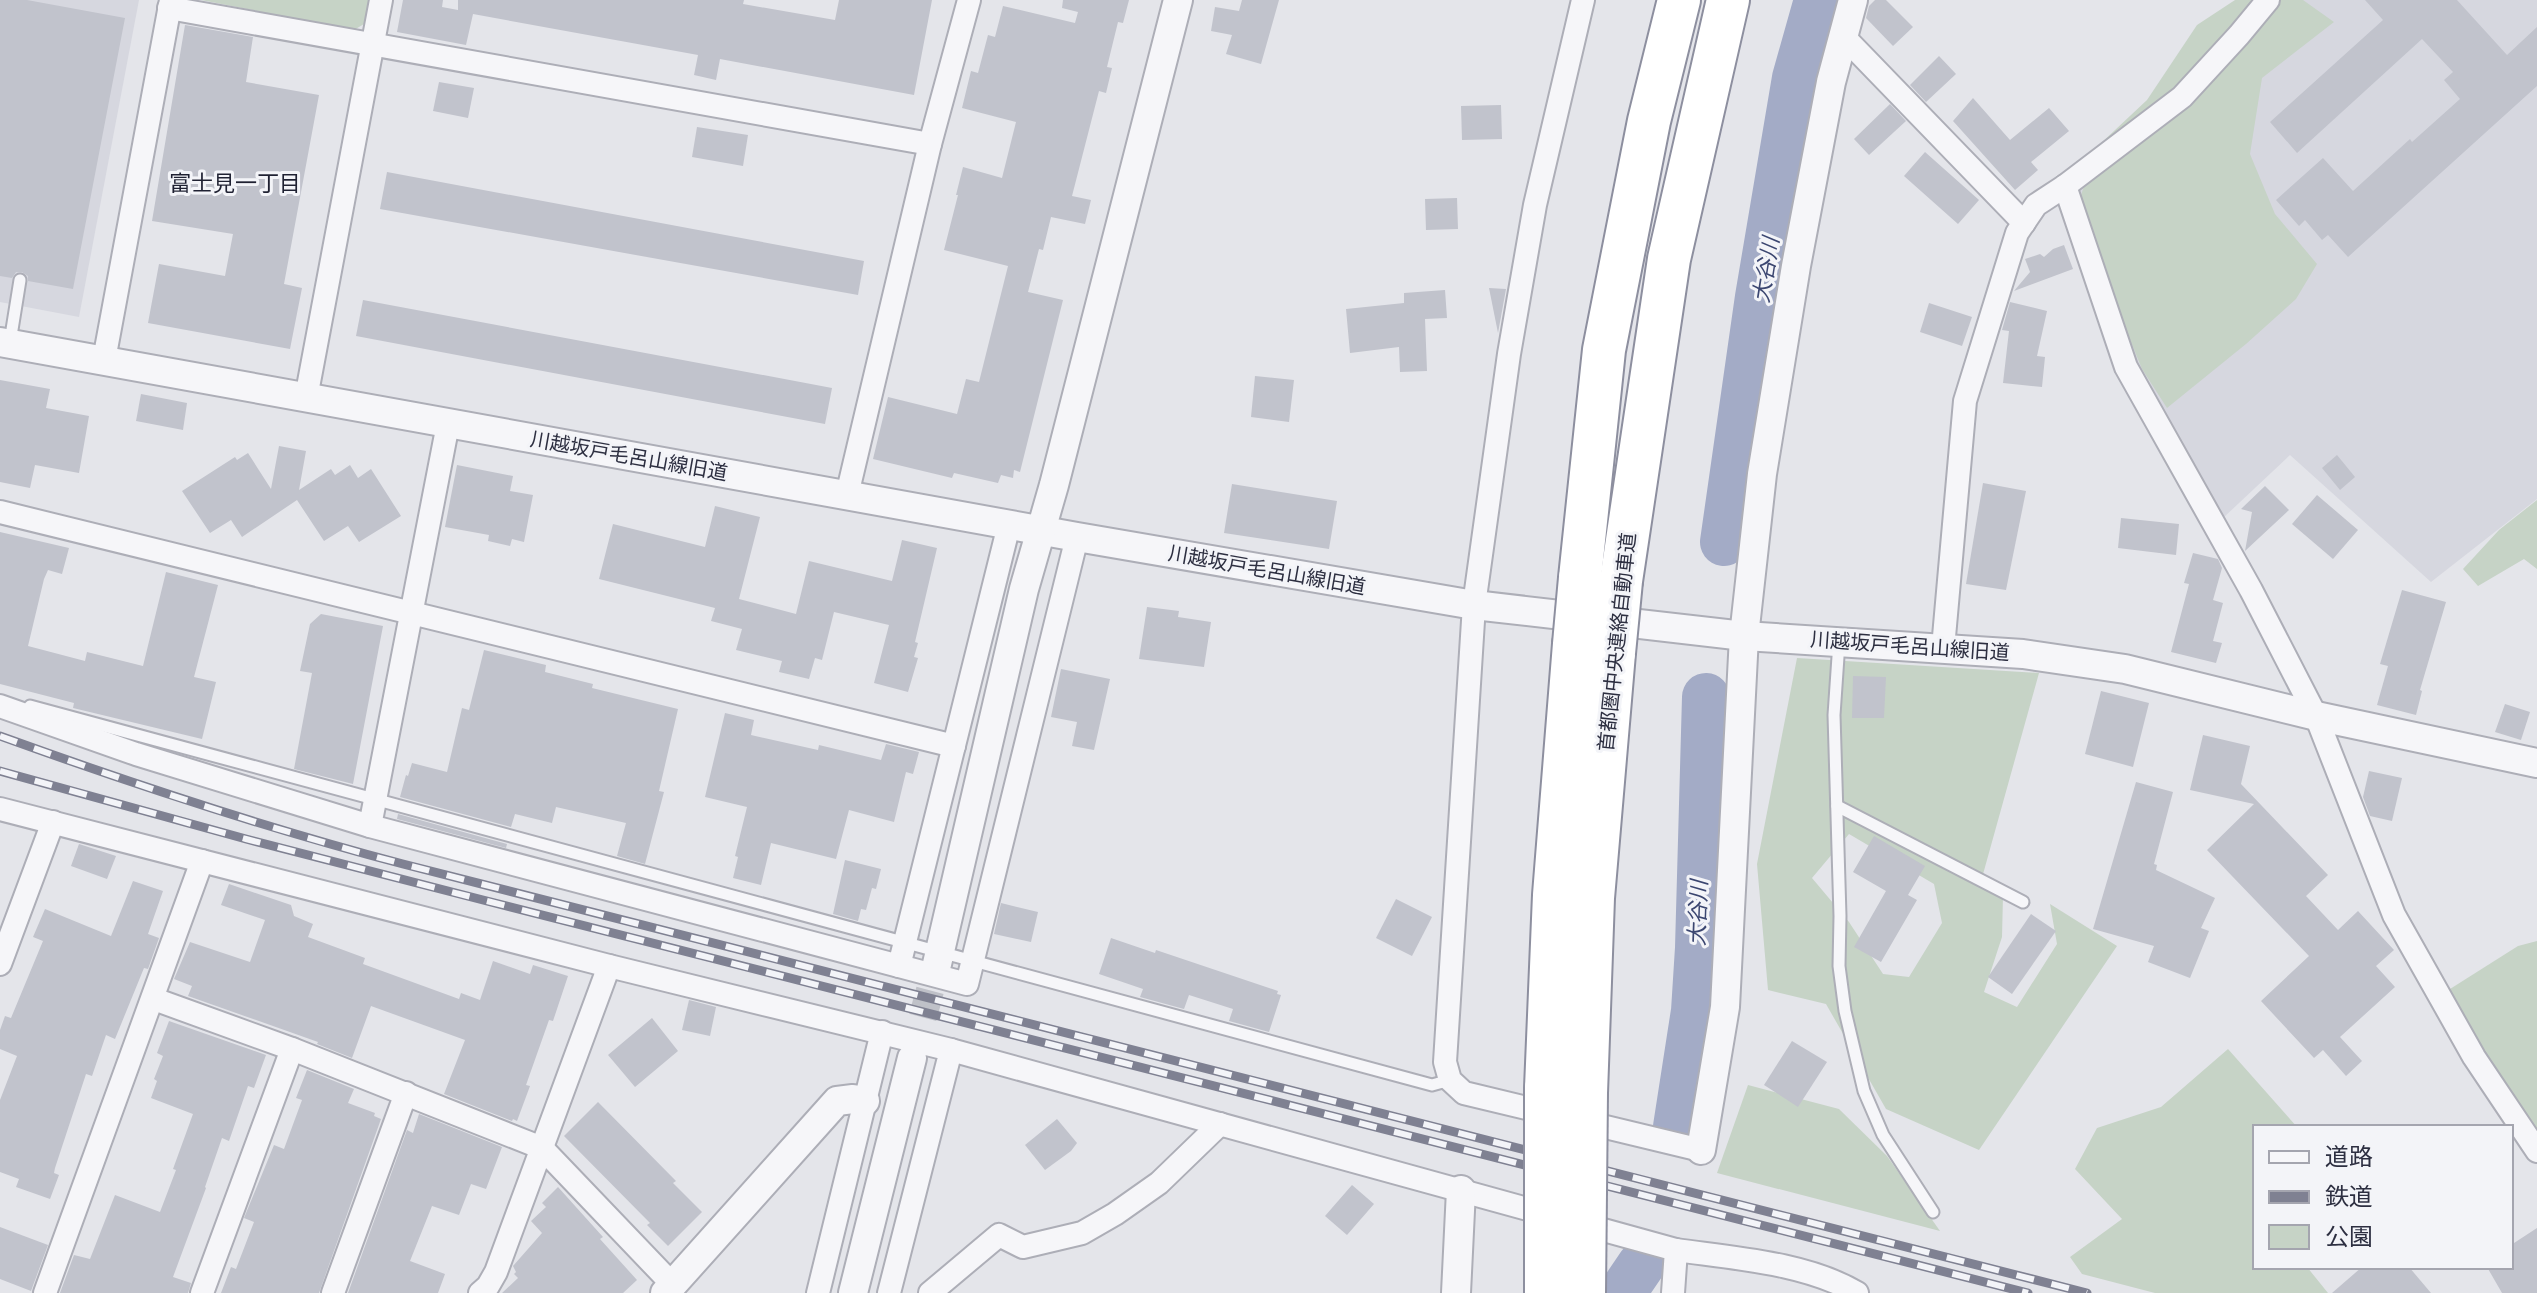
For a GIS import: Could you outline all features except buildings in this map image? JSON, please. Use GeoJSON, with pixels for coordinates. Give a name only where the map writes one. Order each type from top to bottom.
{"type":"FeatureCollection","features":[{"type":"Feature","properties":{"kind":"highway","name":"首都圏中央連絡自動車道"},"geometry":{"type":"LineString","coordinates":[[1546,1293],[1566,1090],[1593,898],[1594,648],[1601,580],[1604,350],[1649,121],[1679,0]]}},
{"type":"Feature","properties":{"kind":"highway","name":"首都圏中央連絡自動車道"},"geometry":{"type":"LineString","coordinates":[[1601,580],[1728,0]]}},
{"type":"Feature","properties":{"kind":"highway","name":"首都圏中央連絡自動車道"},"geometry":{"type":"LineString","coordinates":[[1566,1090],[1584,1293]]}},
{"type":"Feature","properties":{"kind":"street"},"geometry":{"type":"LineString","coordinates":[[306,398],[381,0]]}},
{"type":"Feature","properties":{"kind":"street"},"geometry":{"type":"LineString","coordinates":[[847,495],[930,144],[969,0]]}},
{"type":"Feature","properties":{"kind":"street"},"geometry":{"type":"LineString","coordinates":[[937,964],[1024,589],[1178,0]]}},
{"type":"Feature","properties":{"kind":"street"},"geometry":{"type":"LineString","coordinates":[[1583,0],[1535,205],[1509,354],[1474,605],[1445,1062],[1450,1080],[1464,1093],[1701,1150],[1725,1007],[1744,636],[1762,474],[1796,266],[1831,82],[1853,0]]}},
{"type":"Feature","properties":{"kind":"street"},"geometry":{"type":"LineString","coordinates":[[1943,648],[1965,401],[2017,233],[2036,205],[2182,97],[2268,0]]}},
{"type":"Feature","properties":{"kind":"street"},"geometry":{"type":"LineString","coordinates":[[104,360],[170,4],[372,45],[930,144]]}},
{"type":"Feature","properties":{"kind":"street"},"geometry":{"type":"LineString","coordinates":[[1843,36],[2024,223]]}},
{"type":"Feature","properties":{"kind":"street"},"geometry":{"type":"LineString","coordinates":[[2065,186],[2126,367],[2251,590],[2316,716],[2394,915],[2474,1057],[2537,1151]]}},
{"type":"Feature","properties":{"kind":"street","name":"川越坂戸毛呂山線旧道"},"geometry":{"type":"LineString","coordinates":[[5,343],[1009,525],[1474,605],[1744,636],[2023,654],[2125,669],[2316,716],[2537,763]]}},
{"type":"Feature","properties":{"kind":"street"},"geometry":{"type":"LineString","coordinates":[[370,826],[448,424]]}},
{"type":"Feature","properties":{"kind":"street"},"geometry":{"type":"LineString","coordinates":[[0,512],[954,746]]}},
{"type":"Feature","properties":{"kind":"street"},"geometry":{"type":"LineString","coordinates":[[899,966],[1009,525]]}},
{"type":"Feature","properties":{"kind":"street"},"geometry":{"type":"LineString","coordinates":[[0,706],[136,754],[370,826],[967,984],[1077,537]]}},
{"type":"Feature","properties":{"kind":"street"},"geometry":{"type":"LineString","coordinates":[[0,809],[609,966],[951,1050],[1676,1250],[1806,1272],[1857,1293]]}},
{"type":"Feature","properties":{"kind":"street"},"geometry":{"type":"LineString","coordinates":[[0,964],[53,822]]}},
{"type":"Feature","properties":{"kind":"street"},"geometry":{"type":"LineString","coordinates":[[45,1293],[202,861]]}},
{"type":"Feature","properties":{"kind":"street"},"geometry":{"type":"LineString","coordinates":[[480,1293],[496,1272],[609,966]]}},
{"type":"Feature","properties":{"kind":"street"},"geometry":{"type":"LineString","coordinates":[[154,999],[292,1049],[542,1148],[669,1289],[837,1101],[865,1101]]}},
{"type":"Feature","properties":{"kind":"street"},"geometry":{"type":"LineString","coordinates":[[818,1293],[882,1032]]}},
{"type":"Feature","properties":{"kind":"street"},"geometry":{"type":"LineString","coordinates":[[202,1293],[292,1049]]}},
{"type":"Feature","properties":{"kind":"street"},"geometry":{"type":"LineString","coordinates":[[889,1293],[951,1050]]}},
{"type":"Feature","properties":{"kind":"street"},"geometry":{"type":"LineString","coordinates":[[853,1293],[912,1058]]}},
{"type":"Feature","properties":{"kind":"street"},"geometry":{"type":"LineString","coordinates":[[333,1293],[406,1093]]}},
{"type":"Feature","properties":{"kind":"street"},"geometry":{"type":"LineString","coordinates":[[930,1293],[999,1235],[1023,1247],[1082,1233],[1115,1214],[1159,1183],[1220,1124]]}},
{"type":"Feature","properties":{"kind":"street"},"geometry":{"type":"LineString","coordinates":[[1456,1293],[1461,1190]]}},
{"type":"Feature","properties":{"kind":"street"},"geometry":{"type":"LineString","coordinates":[[1673,1293],[1676,1250]]}},
{"type":"Feature","properties":{"kind":"lane"},"geometry":{"type":"LineString","coordinates":[[5,343],[20,280]]}},
{"type":"Feature","properties":{"kind":"lane"},"geometry":{"type":"LineString","coordinates":[[1839,642],[1834,715],[1839,966],[1845,1011],[1864,1091],[1883,1135],[1933,1212]]}},
{"type":"Feature","properties":{"kind":"lane"},"geometry":{"type":"LineString","coordinates":[[0,698],[1432,1085],[1450,1080]]}},
{"type":"Feature","properties":{"kind":"lane"},"geometry":{"type":"LineString","coordinates":[[1837,806],[2023,902]]}},
{"type":"Feature","properties":{"kind":"shaded area"},"geometry":{"type":"Polygon","coordinates":[[[0,0],[139,0],[79,317],[0,302],[0,0]]]}},
{"type":"Feature","properties":{"kind":"shaded area"},"geometry":{"type":"Polygon","coordinates":[[[2274,0],[2537,0],[2537,499],[2431,582],[2290,455],[2222,519],[2139,374],[2078,197],[2080,184],[2274,0]]]}},
{"type":"Feature","properties":{"kind":"green space"},"geometry":{"type":"Polygon","coordinates":[[[201,0],[369,0],[364,24],[354,30],[201,0]]]}},
{"type":"Feature","properties":{"kind":"green space"},"geometry":{"type":"Polygon","coordinates":[[[2235,0],[2303,0],[2334,22],[2262,78],[2250,154],[2275,214],[2317,264],[2296,299],[2167,408],[2142,369],[2115,303],[2081,195],[2098,146],[2147,100],[2197,25],[2235,0]]]}},
{"type":"Feature","properties":{"kind":"green space"},"geometry":{"type":"Polygon","coordinates":[[[2537,500],[2537,569],[2524,559],[2478,586],[2463,569],[2499,530],[2537,500]]]}},
{"type":"Feature","properties":{"kind":"green space"},"geometry":{"type":"Polygon","coordinates":[[[1797,658],[2039,673],[1980,885],[2003,896],[2002,937],[1984,992],[2017,1007],[2057,944],[2050,904],[2117,946],[1979,1150],[1886,1109],[1826,1004],[1768,990],[1757,864],[1797,658]],[[1849,834],[1812,878],[1849,922],[1883,974],[1909,977],[1942,923],[1934,884],[1849,834]]]}},
{"type":"Feature","properties":{"kind":"green space"},"geometry":{"type":"Polygon","coordinates":[[[2537,941],[2537,1134],[2474,1038],[2450,989],[2518,946],[2537,941]]]}},
{"type":"Feature","properties":{"kind":"green space"},"geometry":{"type":"Polygon","coordinates":[[[2228,1049],[2295,1125],[2253,1125],[2253,1269],[2309,1269],[2328,1293],[2155,1293],[2082,1274],[2070,1257],[2122,1219],[2075,1169],[2097,1128],[2161,1107],[2228,1049]]]}},
{"type":"Feature","properties":{"kind":"green space"},"geometry":{"type":"Polygon","coordinates":[[[1748,1085],[1839,1109],[1887,1156],[1940,1231],[1717,1173],[1748,1085]]]}},
{"type":"Feature","properties":{"kind":"waterway","name":"大谷川"},"geometry":{"type":"LineString","coordinates":[[1724,542],[1759,297],[1796,78],[1818,0]]}},
{"type":"Feature","properties":{"kind":"waterway","name":"大谷川"},"geometry":{"type":"LineString","coordinates":[[1677,1127],[1695,1011],[1706,697]]}},
{"type":"Feature","properties":{"kind":"waterway","name":"大谷川"},"geometry":{"type":"LineString","coordinates":[[1622,1293],[1641,1265]]}},
{"type":"Feature","properties":{"kind":"tunnel"},"geometry":{"type":"LineString","coordinates":[[912,1058],[937,964]]}},
{"type":"Feature","properties":{"kind":"railway"},"geometry":{"type":"LineString","coordinates":[[0,736],[200,804],[403,864],[2087,1293]]}},
{"type":"Feature","properties":{"kind":"railway"},"geometry":{"type":"LineString","coordinates":[[0,771],[246,839],[2028,1293]]}},
{"type":"Feature","properties":{"kind":"district","name":"富士見一丁目"},"geometry":{"type":"Point","coordinates":[235,183]}}]}
